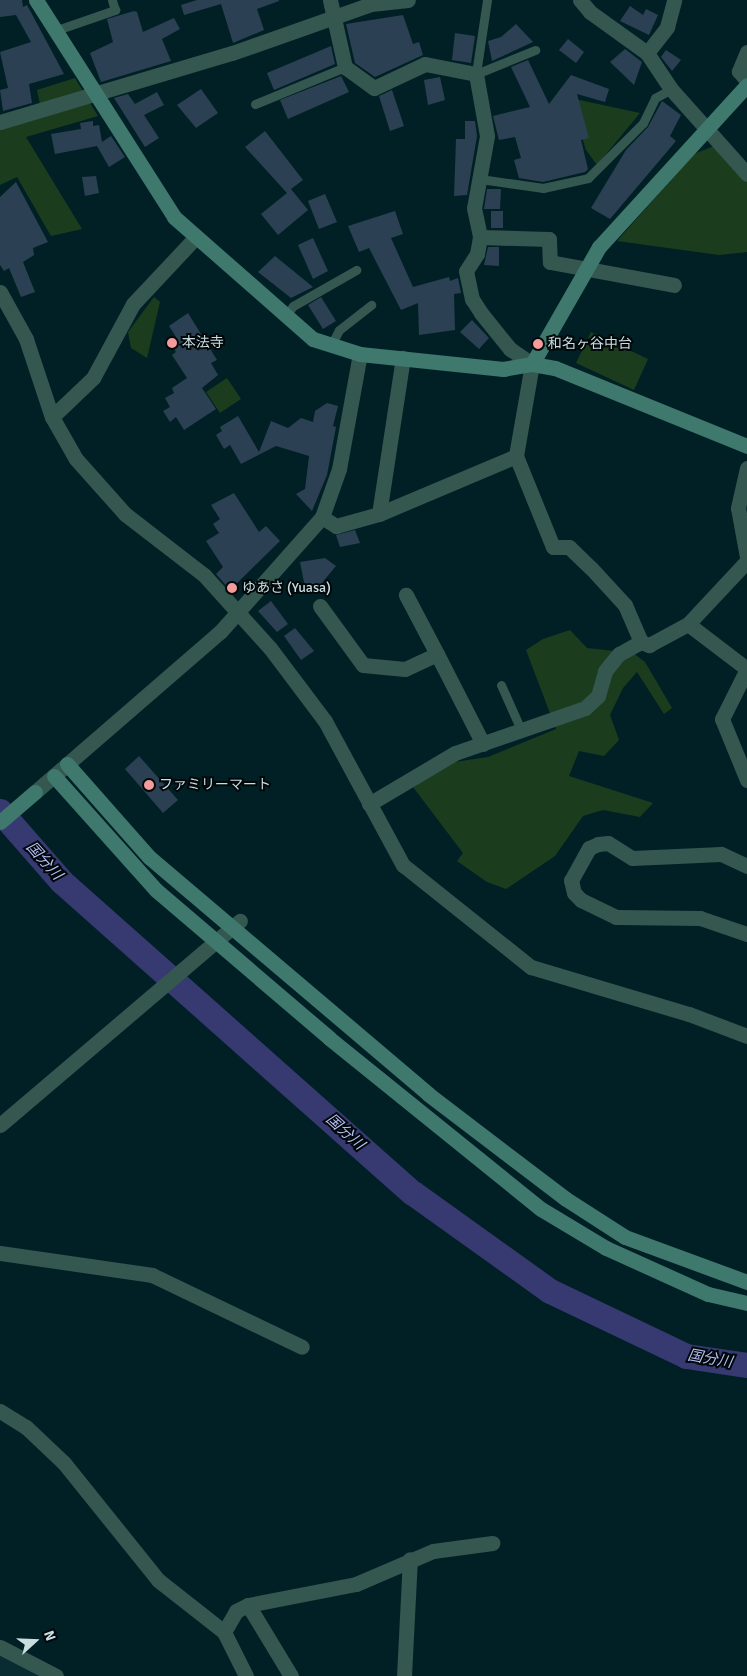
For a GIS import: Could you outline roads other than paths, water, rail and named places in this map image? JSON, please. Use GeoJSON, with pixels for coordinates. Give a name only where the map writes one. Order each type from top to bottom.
{"type":"FeatureCollection","features":[{"type":"Feature","properties":{"kind":"street"},"geometry":{"type":"LineString","coordinates":[[36,0],[174,217],[313,339],[330,347],[360,354],[503,369],[532,364],[555,368],[747,446]]}},
{"type":"Feature","properties":{"kind":"street"},"geometry":{"type":"LineString","coordinates":[[330,0],[337,18],[345,67],[374,88],[425,64],[476,74],[487,136],[474,208],[480,237],[477,254],[466,270],[472,299],[510,349],[532,364]]}},
{"type":"Feature","properties":{"kind":"street"},"geometry":{"type":"LineString","coordinates":[[0,122],[337,18],[371,4],[408,0]]}},
{"type":"Feature","properties":{"kind":"street"},"geometry":{"type":"LineString","coordinates":[[580,0],[590,12],[647,53],[672,89],[747,174]]}},
{"type":"Feature","properties":{"kind":"street"},"geometry":{"type":"LineString","coordinates":[[647,53],[667,28],[674,0]]}},
{"type":"Feature","properties":{"kind":"street"},"geometry":{"type":"LineString","coordinates":[[747,52],[739,71],[747,83],[709,129],[604,242],[582,271],[532,364],[516,456],[553,548],[569,547],[591,568],[625,605],[641,642],[649,645],[688,624],[747,561]]}},
{"type":"Feature","properties":{"kind":"street"},"geometry":{"type":"LineString","coordinates":[[480,237],[549,239],[550,262],[582,271],[674,285]]}},
{"type":"Feature","properties":{"kind":"street"},"geometry":{"type":"LineString","coordinates":[[52,417],[94,378],[133,304],[196,238]]}},
{"type":"Feature","properties":{"kind":"street"},"geometry":{"type":"LineString","coordinates":[[0,292],[26,339],[52,417],[76,459],[100,489],[204,575],[238,610],[325,721],[403,865],[530,967],[689,1014],[747,1036]]}},
{"type":"Feature","properties":{"kind":"street"},"geometry":{"type":"LineString","coordinates":[[0,822],[220,632],[322,517],[339,469],[360,354]]}},
{"type":"Feature","properties":{"kind":"street"},"geometry":{"type":"LineString","coordinates":[[379,514],[403,358]]}},
{"type":"Feature","properties":{"kind":"street"},"geometry":{"type":"LineString","coordinates":[[322,517],[336,526],[379,514],[516,456]]}},
{"type":"Feature","properties":{"kind":"street"},"geometry":{"type":"LineString","coordinates":[[747,468],[738,508],[747,557]]}},
{"type":"Feature","properties":{"kind":"street"},"geometry":{"type":"LineString","coordinates":[[406,595],[483,744]]}},
{"type":"Feature","properties":{"kind":"street"},"geometry":{"type":"LineString","coordinates":[[320,606],[363,665],[405,669],[437,654]]}},
{"type":"Feature","properties":{"kind":"street"},"geometry":{"type":"LineString","coordinates":[[688,624],[747,669],[722,719],[747,780]]}},
{"type":"Feature","properties":{"kind":"street"},"geometry":{"type":"LineString","coordinates":[[369,804],[440,760],[585,708],[598,696],[605,671],[619,654],[641,642]]}},
{"type":"Feature","properties":{"kind":"street"},"geometry":{"type":"LineString","coordinates":[[67,764],[149,857],[236,924],[428,1094],[566,1199],[626,1237],[684,1262],[747,1282]]}},
{"type":"Feature","properties":{"kind":"street"},"geometry":{"type":"LineString","coordinates":[[54,776],[156,890],[214,941],[541,1209],[606,1248],[708,1294],[747,1302]]}},
{"type":"Feature","properties":{"kind":"street"},"geometry":{"type":"LineString","coordinates":[[747,866],[721,854],[632,858],[608,843],[598,844],[589,848],[571,880],[574,893],[581,900],[616,917],[700,918],[747,934]]}},
{"type":"Feature","properties":{"kind":"street"},"geometry":{"type":"LineString","coordinates":[[0,1125],[198,954],[236,924]]}},
{"type":"Feature","properties":{"kind":"street"},"geometry":{"type":"LineString","coordinates":[[0,1253],[152,1275],[302,1347]]}},
{"type":"Feature","properties":{"kind":"street"},"geometry":{"type":"LineString","coordinates":[[0,1411],[26,1427],[64,1463],[158,1580],[224,1632],[246,1676]]}},
{"type":"Feature","properties":{"kind":"street"},"geometry":{"type":"LineString","coordinates":[[224,1632],[236,1611],[248,1605],[356,1584],[410,1560],[461,1545],[492,1543]]}},
{"type":"Feature","properties":{"kind":"street"},"geometry":{"type":"LineString","coordinates":[[404,1676],[410,1560]]}},
{"type":"Feature","properties":{"kind":"street"},"geometry":{"type":"LineString","coordinates":[[248,1605],[291,1676]]}},
{"type":"Feature","properties":{"kind":"street"},"geometry":{"type":"LineString","coordinates":[[0,1647],[56,1676]]}},
{"type":"Feature","properties":{"kind":"lane"},"geometry":{"type":"LineString","coordinates":[[54,31],[115,10],[112,0]]}},
{"type":"Feature","properties":{"kind":"lane"},"geometry":{"type":"LineString","coordinates":[[476,74],[487,0]]}},
{"type":"Feature","properties":{"kind":"lane"},"geometry":{"type":"LineString","coordinates":[[476,74],[535,50]]}},
{"type":"Feature","properties":{"kind":"lane"},"geometry":{"type":"LineString","coordinates":[[255,104],[345,67]]}},
{"type":"Feature","properties":{"kind":"lane"},"geometry":{"type":"LineString","coordinates":[[480,179],[543,188],[588,178],[643,123],[656,98],[672,89]]}},
{"type":"Feature","properties":{"kind":"lane"},"geometry":{"type":"LineString","coordinates":[[285,316],[293,306],[356,270]]}},
{"type":"Feature","properties":{"kind":"lane"},"geometry":{"type":"LineString","coordinates":[[330,347],[339,330],[371,305]]}},
{"type":"Feature","properties":{"kind":"lane"},"geometry":{"type":"LineString","coordinates":[[501,685],[522,732]]}},
{"type":"Feature","properties":{"kind":"waterway","name":"国分川"},"geometry":{"type":"LineString","coordinates":[[0,811],[61,881],[413,1193],[550,1291],[686,1356],[747,1365]]}},
{"type":"Feature","properties":{"kind":"place","name":"本法寺"},"geometry":{"type":"Point","coordinates":[172,343]}},
{"type":"Feature","properties":{"kind":"place","name":"和名ヶ谷中台"},"geometry":{"type":"Point","coordinates":[538,344]}},
{"type":"Feature","properties":{"kind":"place","name":"ゆあさ (Yuasa)"},"geometry":{"type":"Point","coordinates":[232,588]}},
{"type":"Feature","properties":{"kind":"place","name":"ファミリーマート"},"geometry":{"type":"Point","coordinates":[149,785]}}]}
